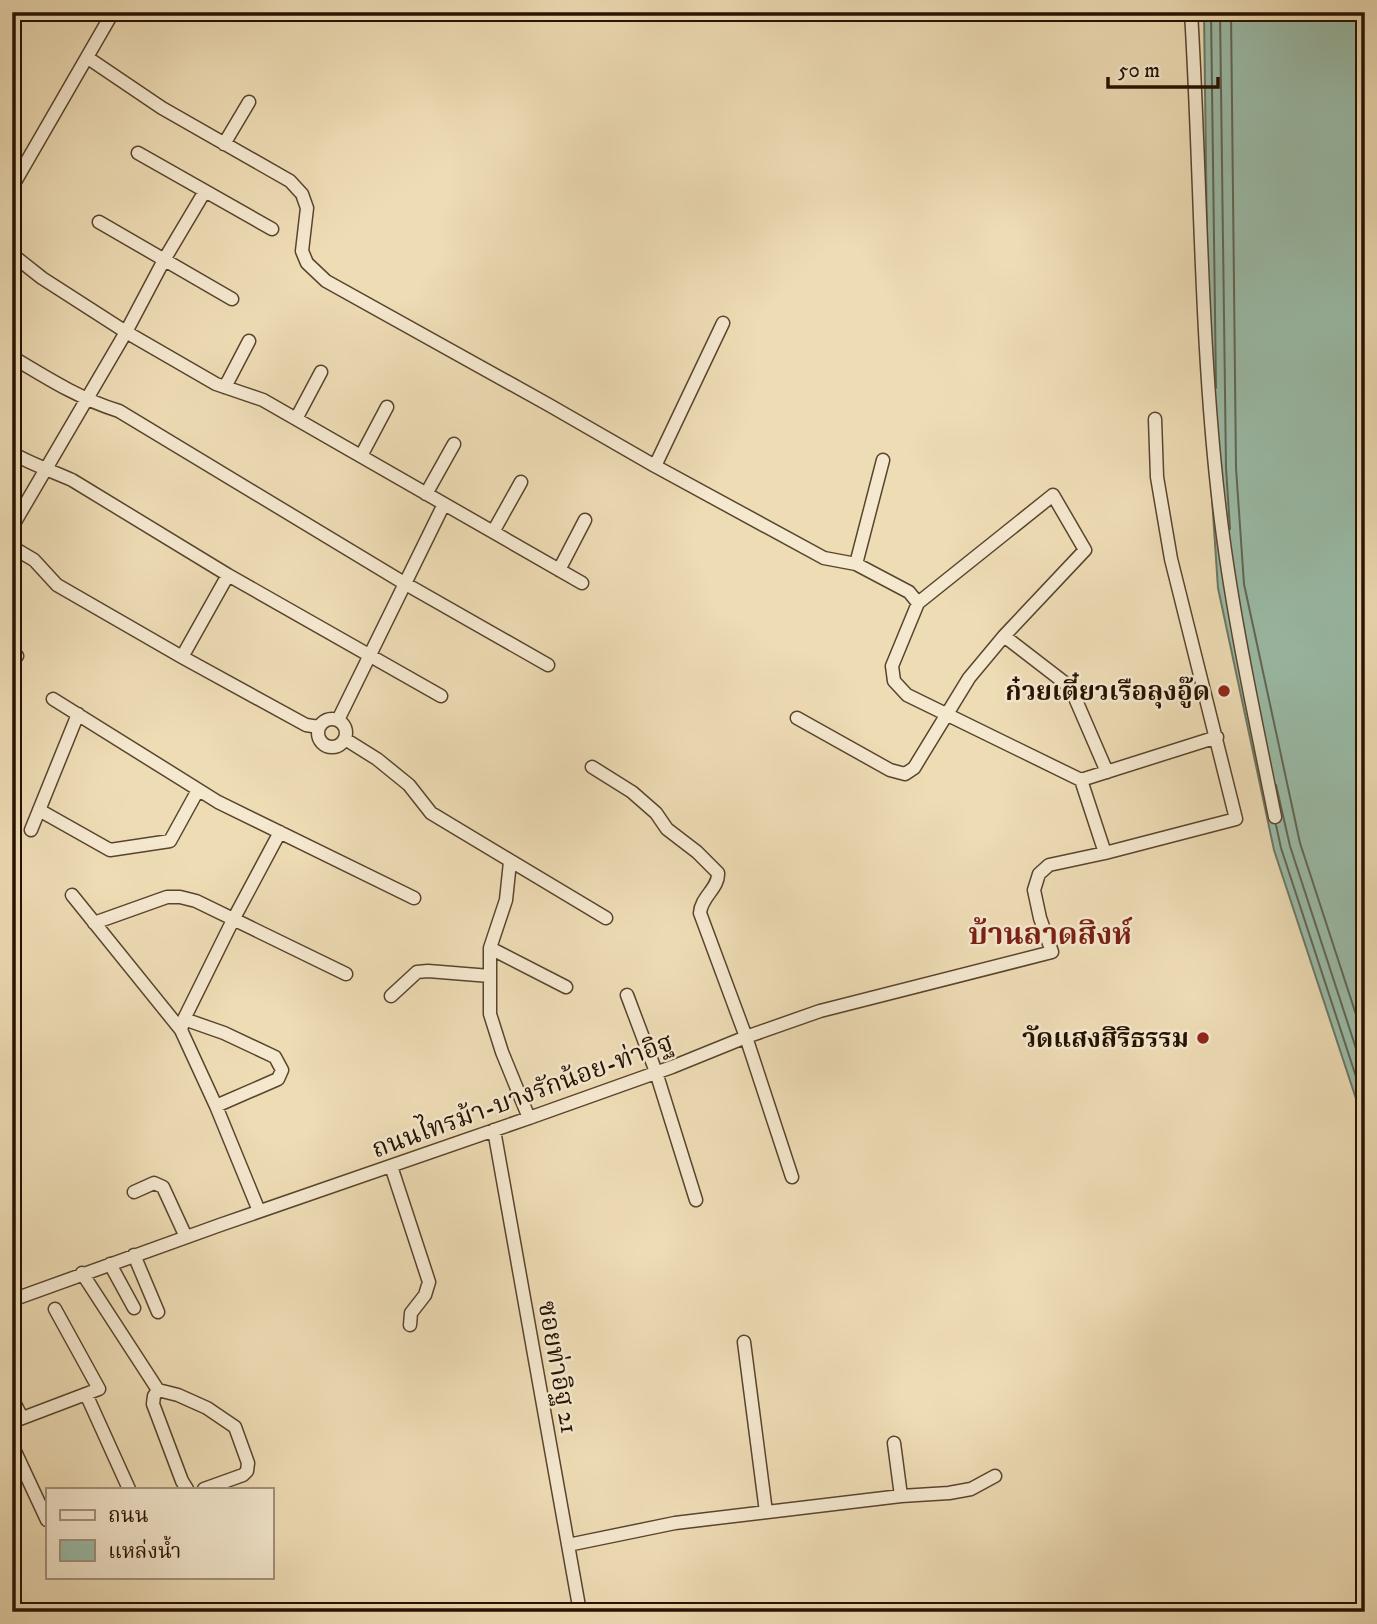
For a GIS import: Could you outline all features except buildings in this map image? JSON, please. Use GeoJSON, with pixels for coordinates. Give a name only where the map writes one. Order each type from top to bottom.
{"type":"FeatureCollection","features":[{"type":"Feature","properties":{"kind":"street"},"geometry":{"type":"LineString","coordinates":[[12,187],[113,12]]}},
{"type":"Feature","properties":{"kind":"street"},"geometry":{"type":"LineString","coordinates":[[1191,12],[1197,111],[1203,325],[1219,505],[1228,573],[1275,817]]}},
{"type":"Feature","properties":{"kind":"street"},"geometry":{"type":"LineString","coordinates":[[88,58],[162,108],[290,181],[302,194],[307,208],[302,251],[307,263],[326,281],[824,558],[856,565],[909,592],[918,603]]}},
{"type":"Feature","properties":{"kind":"street"},"geometry":{"type":"LineString","coordinates":[[224,144],[249,102]]}},
{"type":"Feature","properties":{"kind":"street"},"geometry":{"type":"LineString","coordinates":[[138,153],[272,229]]}},
{"type":"Feature","properties":{"kind":"street"},"geometry":{"type":"LineString","coordinates":[[12,527],[205,191]]}},
{"type":"Feature","properties":{"kind":"street"},"geometry":{"type":"LineString","coordinates":[[99,222],[232,299]]}},
{"type":"Feature","properties":{"kind":"street"},"geometry":{"type":"LineString","coordinates":[[18,259],[41,278],[126,332],[216,384],[263,400],[582,583]]}},
{"type":"Feature","properties":{"kind":"street"},"geometry":{"type":"LineString","coordinates":[[655,466],[723,323]]}},
{"type":"Feature","properties":{"kind":"street"},"geometry":{"type":"LineString","coordinates":[[225,387],[249,341]]}},
{"type":"Feature","properties":{"kind":"street"},"geometry":{"type":"LineString","coordinates":[[12,357],[86,400],[119,411],[404,583],[548,665]]}},
{"type":"Feature","properties":{"kind":"street"},"geometry":{"type":"LineString","coordinates":[[296,419],[321,372]]}},
{"type":"Feature","properties":{"kind":"street"},"geometry":{"type":"LineString","coordinates":[[361,456],[387,407]]}},
{"type":"Feature","properties":{"kind":"street"},"geometry":{"type":"LineString","coordinates":[[1081,780],[1105,853],[1236,819],[1171,559],[1157,477],[1155,419]]}},
{"type":"Feature","properties":{"kind":"street"},"geometry":{"type":"LineString","coordinates":[[426,494],[454,444]]}},
{"type":"Feature","properties":{"kind":"street"},"geometry":{"type":"LineString","coordinates":[[12,453],[72,480],[229,575],[441,696]]}},
{"type":"Feature","properties":{"kind":"street"},"geometry":{"type":"LineString","coordinates":[[856,565],[883,460]]}},
{"type":"Feature","properties":{"kind":"street"},"geometry":{"type":"LineString","coordinates":[[493,532],[521,482]]}},
{"type":"Feature","properties":{"kind":"street"},"geometry":{"type":"LineString","coordinates":[[797,718],[890,770],[905,774],[914,768],[946,714],[969,678],[1004,636],[1085,550],[1053,495],[918,603],[892,666],[894,681],[907,695],[946,714],[1081,780],[1217,737]]}},
{"type":"Feature","properties":{"kind":"street"},"geometry":{"type":"LineString","coordinates":[[338,720],[444,504]]}},
{"type":"Feature","properties":{"kind":"street"},"geometry":{"type":"LineString","coordinates":[[559,570],[585,520]]}},
{"type":"Feature","properties":{"kind":"street"},"geometry":{"type":"LineString","coordinates":[[12,547],[34,560],[57,585],[306,725],[319,727]]}},
{"type":"Feature","properties":{"kind":"street"},"geometry":{"type":"LineString","coordinates":[[182,657],[229,575]]}},
{"type":"Feature","properties":{"kind":"street"},"geometry":{"type":"LineString","coordinates":[[1004,636],[1072,691],[1107,772]]}},
{"type":"Feature","properties":{"kind":"street"},"geometry":{"type":"LineString","coordinates":[[53,699],[218,802],[414,898]]}},
{"type":"Feature","properties":{"kind":"street"},"geometry":{"type":"LineString","coordinates":[[31,830],[78,714]]}},
{"type":"Feature","properties":{"kind":"street"},"geometry":{"type":"LineString","coordinates":[[327,720],[338,720],[344,726],[345,739],[335,746],[327,746],[319,737],[319,727],[327,720]]}},
{"type":"Feature","properties":{"kind":"street"},"geometry":{"type":"LineString","coordinates":[[345,739],[377,759],[409,785],[431,813],[606,918]]}},
{"type":"Feature","properties":{"kind":"street"},"geometry":{"type":"LineString","coordinates":[[592,766],[632,792],[656,813],[667,828],[718,873],[718,881],[702,903],[700,913],[746,1037],[792,1177]]}},
{"type":"Feature","properties":{"kind":"street"},"geometry":{"type":"LineString","coordinates":[[39,810],[110,850],[170,841],[198,790]]}},
{"type":"Feature","properties":{"kind":"street"},"geometry":{"type":"LineString","coordinates":[[183,1025],[233,920],[280,832]]}},
{"type":"Feature","properties":{"kind":"street","name":"ถนนไทรม้า-บางรักน้อย-ท่าอิฐ"},"geometry":{"type":"LineString","coordinates":[[12,1300],[82,1273],[529,1118],[820,1011],[1052,952],[1034,890],[1039,874],[1049,865],[1105,853]]}},
{"type":"Feature","properties":{"kind":"street"},"geometry":{"type":"LineString","coordinates":[[510,862],[506,900],[490,948],[490,1014],[502,1052],[529,1118]]}},
{"type":"Feature","properties":{"kind":"street"},"geometry":{"type":"LineString","coordinates":[[72,895],[183,1025],[259,1211]]}},
{"type":"Feature","properties":{"kind":"street"},"geometry":{"type":"LineString","coordinates":[[94,923],[167,897],[180,897],[196,901],[346,974]]}},
{"type":"Feature","properties":{"kind":"street"},"geometry":{"type":"LineString","coordinates":[[490,948],[566,987]]}},
{"type":"Feature","properties":{"kind":"street"},"geometry":{"type":"LineString","coordinates":[[391,996],[417,972],[490,976]]}},
{"type":"Feature","properties":{"kind":"street"},"geometry":{"type":"LineString","coordinates":[[627,995],[656,1072],[696,1200]]}},
{"type":"Feature","properties":{"kind":"street"},"geometry":{"type":"LineString","coordinates":[[183,1025],[223,1033],[275,1057],[282,1070],[278,1079],[216,1106]]}},
{"type":"Feature","properties":{"kind":"street","name":"ซอยท่าอิฐ 21"},"geometry":{"type":"LineString","coordinates":[[494,1130],[580,1612]]}},
{"type":"Feature","properties":{"kind":"street"},"geometry":{"type":"LineString","coordinates":[[391,1166],[429,1282],[425,1295],[411,1313],[410,1325]]}},
{"type":"Feature","properties":{"kind":"street"},"geometry":{"type":"LineString","coordinates":[[134,1192],[154,1183],[163,1187],[186,1237]]}},
{"type":"Feature","properties":{"kind":"street"},"geometry":{"type":"LineString","coordinates":[[134,1255],[158,1312]]}},
{"type":"Feature","properties":{"kind":"street"},"geometry":{"type":"LineString","coordinates":[[110,1264],[134,1308]]}},
{"type":"Feature","properties":{"kind":"street"},"geometry":{"type":"LineString","coordinates":[[82,1273],[158,1390],[178,1395],[207,1408],[235,1427],[248,1463],[247,1471],[243,1475],[207,1488]]}},
{"type":"Feature","properties":{"kind":"street"},"geometry":{"type":"LineString","coordinates":[[12,1398],[17,1420],[99,1389],[55,1309]]}},
{"type":"Feature","properties":{"kind":"street"},"geometry":{"type":"LineString","coordinates":[[744,1342],[766,1512]]}},
{"type":"Feature","properties":{"kind":"street"},"geometry":{"type":"LineString","coordinates":[[158,1390],[153,1404],[186,1488]]}},
{"type":"Feature","properties":{"kind":"street"},"geometry":{"type":"LineString","coordinates":[[86,1394],[129,1488]]}},
{"type":"Feature","properties":{"kind":"street"},"geometry":{"type":"LineString","coordinates":[[894,1443],[901,1496]]}},
{"type":"Feature","properties":{"kind":"street"},"geometry":{"type":"LineString","coordinates":[[12,1445],[46,1518]]}},
{"type":"Feature","properties":{"kind":"street"},"geometry":{"type":"LineString","coordinates":[[568,1545],[676,1523],[901,1496],[949,1493],[971,1489],[995,1476]]}},
{"type":"Feature","properties":{"kind":"water"},"geometry":{"type":"Polygon","coordinates":[[[1204,12],[1365,12],[1365,1126],[1274,850],[1218,588],[1210,469],[1204,12]]]}},
{"type":"Feature","properties":{"kind":"place","name":"ก๋วยเตี๋ยวเรือลุงอู๊ด"},"geometry":{"type":"Point","coordinates":[1224,691]}},
{"type":"Feature","properties":{"kind":"place","name":"วัดแสงสิริธรรม"},"geometry":{"type":"Point","coordinates":[1203,1038]}},
{"type":"Feature","properties":{"kind":"district","name":"บ้านลาดสิงห์"},"geometry":{"type":"Point","coordinates":[1050,934]}}]}
